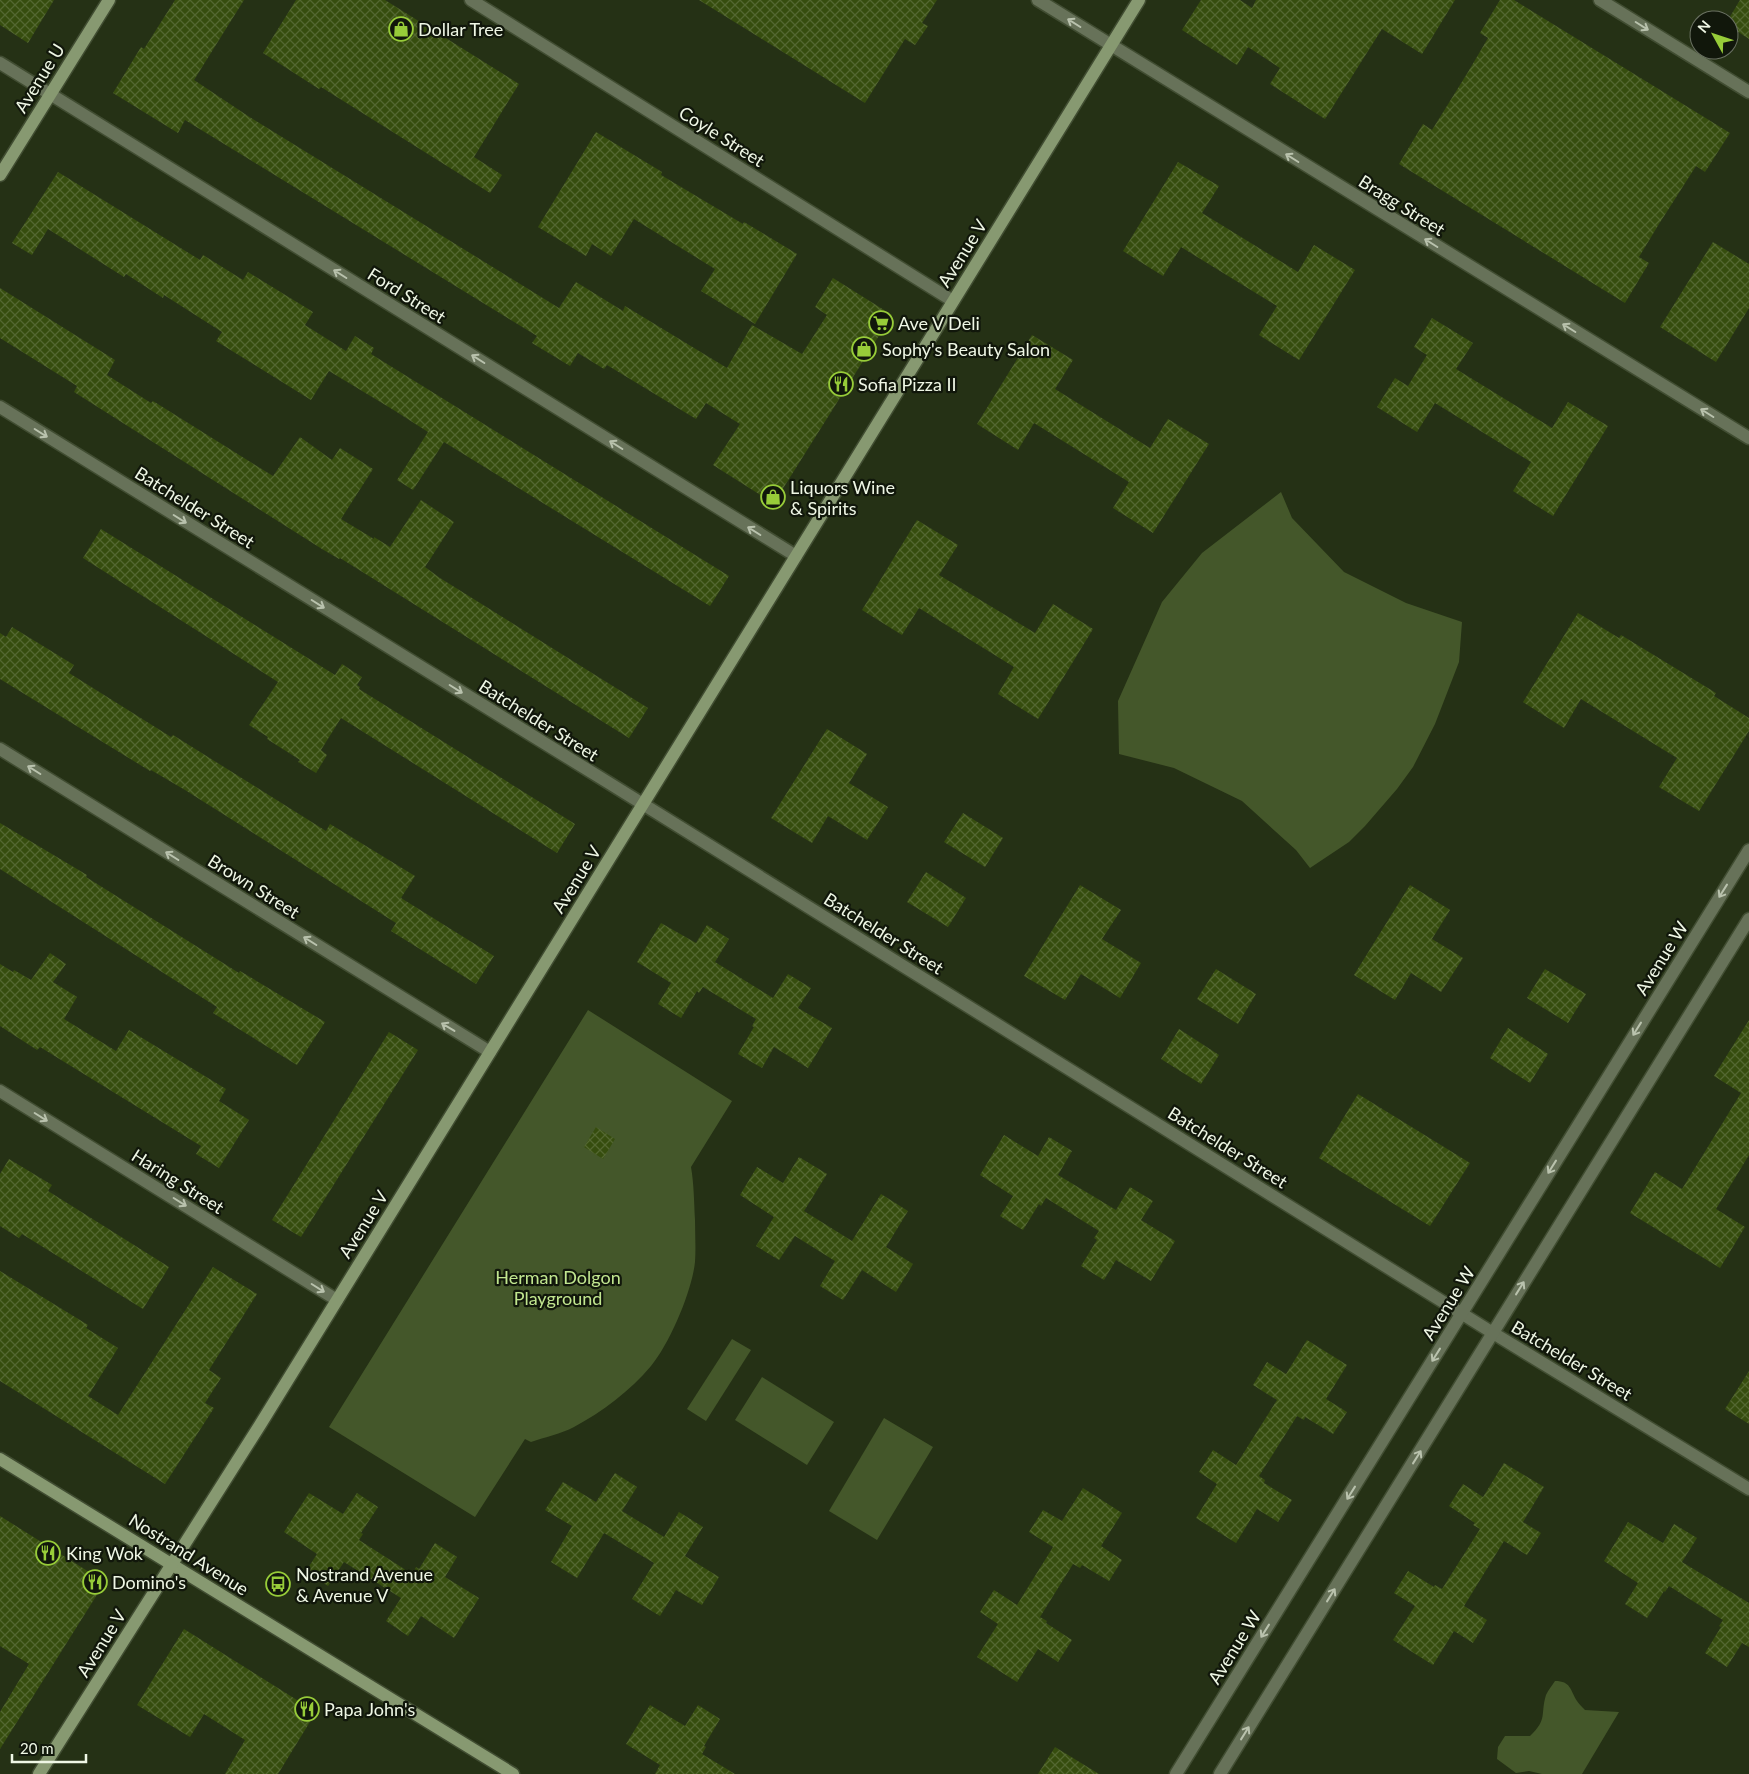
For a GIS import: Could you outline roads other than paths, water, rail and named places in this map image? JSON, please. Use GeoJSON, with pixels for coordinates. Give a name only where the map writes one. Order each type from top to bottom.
{"type":"FeatureCollection","features":[{"type":"Feature","properties":{"kind":"main road","name":"Avenue U"},"geometry":{"type":"LineString","coordinates":[[0,175],[109,0]]}},
{"type":"Feature","properties":{"kind":"main road","name":"Avenue V"},"geometry":{"type":"LineString","coordinates":[[39,1774],[337,1300],[1139,0]]}},
{"type":"Feature","properties":{"kind":"main road","name":"Nostrand Avenue"},"geometry":{"type":"LineString","coordinates":[[0,1459],[513,1774]]}},
{"type":"Feature","properties":{"kind":"street","name":"Coyle Street"},"geometry":{"type":"LineString","coordinates":[[472,0],[953,301]]}},
{"type":"Feature","properties":{"kind":"street","name":"Bragg Street"},"geometry":{"type":"LineString","coordinates":[[1038,0],[1749,438]]}},
{"type":"Feature","properties":{"kind":"street"},"geometry":{"type":"LineString","coordinates":[[1600,0],[1749,92]]}},
{"type":"Feature","properties":{"kind":"street","name":"Ford Street"},"geometry":{"type":"LineString","coordinates":[[0,62],[796,556]]}},
{"type":"Feature","properties":{"kind":"street","name":"Batchelder Street"},"geometry":{"type":"LineString","coordinates":[[0,408],[1462,1314],[1749,1489]]}},
{"type":"Feature","properties":{"kind":"street","name":"Brown Street"},"geometry":{"type":"LineString","coordinates":[[0,749],[490,1052]]}},
{"type":"Feature","properties":{"kind":"street","name":"Avenue W"},"geometry":{"type":"LineString","coordinates":[[1176,1774],[1749,850]]}},
{"type":"Feature","properties":{"kind":"street"},"geometry":{"type":"LineString","coordinates":[[1220,1774],[1749,919]]}},
{"type":"Feature","properties":{"kind":"street","name":"Haring Street"},"geometry":{"type":"LineString","coordinates":[[0,1091],[337,1300]]}},
{"type":"Feature","properties":{"kind":"place","name":"Dollar Tree"},"geometry":{"type":"Point","coordinates":[401,29]}},
{"type":"Feature","properties":{"kind":"place","name":"Ave V Deli"},"geometry":{"type":"Point","coordinates":[881,323]}},
{"type":"Feature","properties":{"kind":"place","name":"Sophy's Beauty Salon"},"geometry":{"type":"Point","coordinates":[864,349]}},
{"type":"Feature","properties":{"kind":"place","name":"Sofia Pizza II"},"geometry":{"type":"Point","coordinates":[841,384]}},
{"type":"Feature","properties":{"kind":"place","name":"Liquors Wine & Spirits"},"geometry":{"type":"Point","coordinates":[773,497]}},
{"type":"Feature","properties":{"kind":"place","name":"King Wok"},"geometry":{"type":"Point","coordinates":[48,1553]}},
{"type":"Feature","properties":{"kind":"place","name":"Domino's"},"geometry":{"type":"Point","coordinates":[95,1582]}},
{"type":"Feature","properties":{"kind":"place","name":"Nostrand Avenue & Avenue V"},"geometry":{"type":"Point","coordinates":[278,1584]}},
{"type":"Feature","properties":{"kind":"place","name":"Papa John's"},"geometry":{"type":"Point","coordinates":[307,1709]}},
{"type":"Feature","properties":{"kind":"park label","name":"Herman Dolgon Playground"},"geometry":{"type":"Point","coordinates":[558,1287]}}]}
